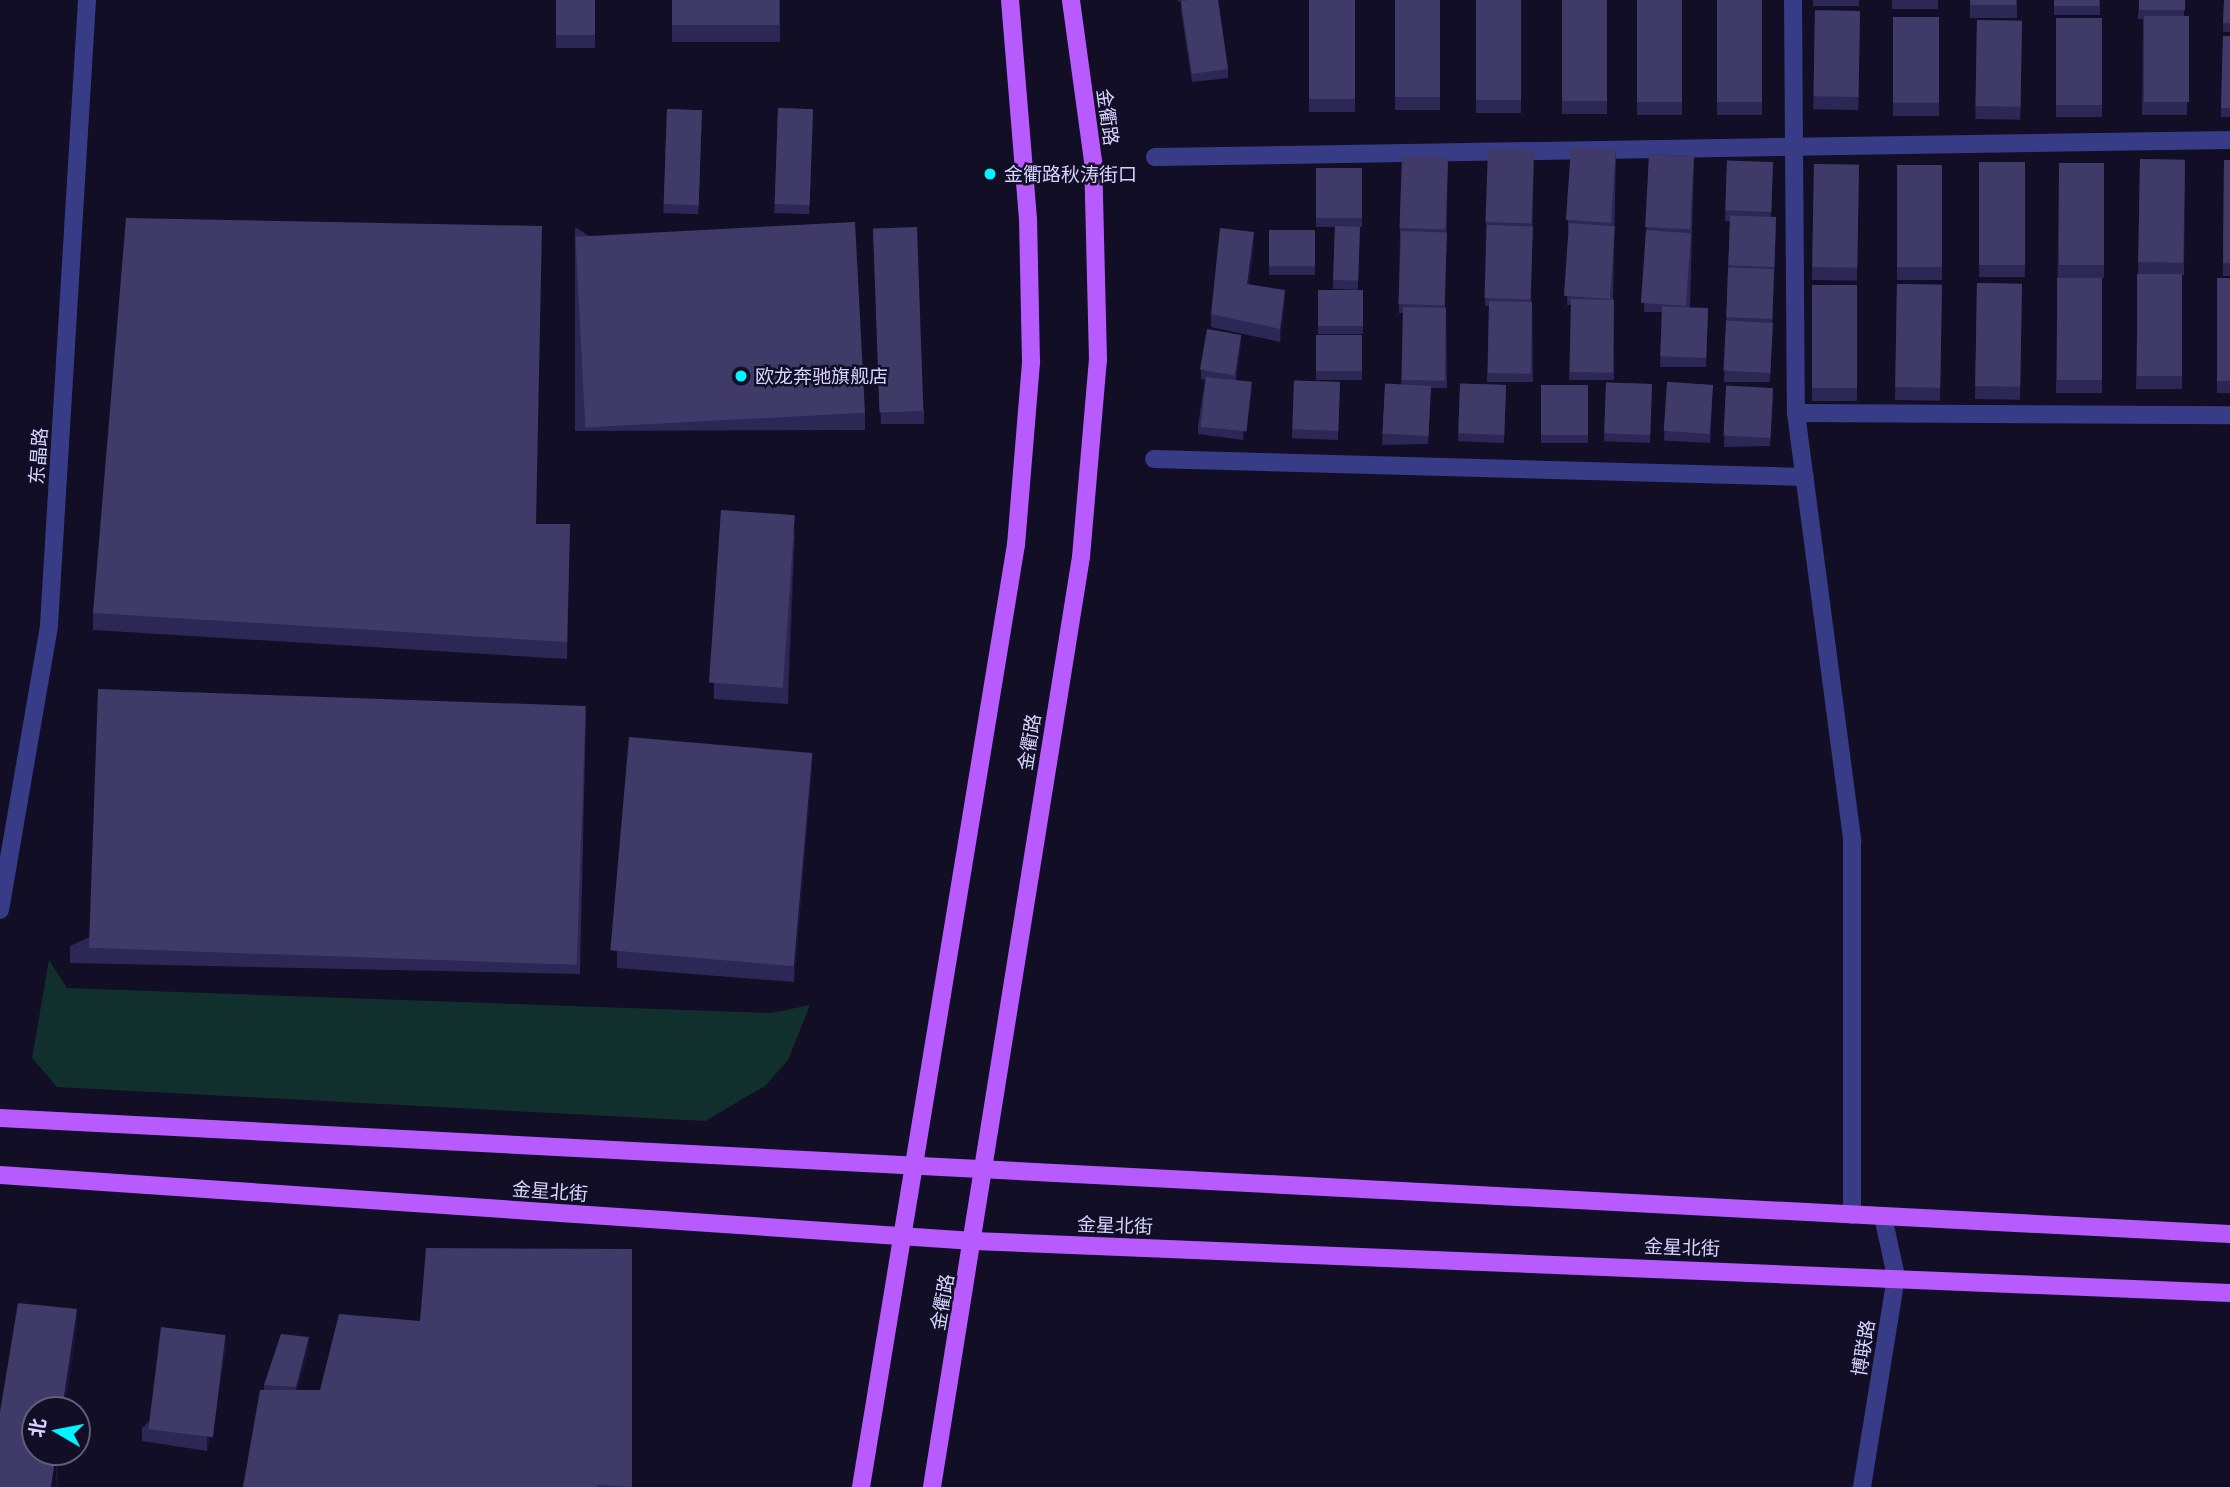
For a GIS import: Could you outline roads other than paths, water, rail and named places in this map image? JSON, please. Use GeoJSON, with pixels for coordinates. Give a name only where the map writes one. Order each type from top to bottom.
{"type":"FeatureCollection","features":[{"type":"Feature","properties":{"kind":"main road"},"geometry":{"type":"LineString","coordinates":[[861,1487],[1016,545],[1031,361],[1028,219],[1010,0]]}},
{"type":"Feature","properties":{"kind":"main road","name":"金衢路"},"geometry":{"type":"LineString","coordinates":[[932,1487],[974,1241],[982,1166],[1081,557],[1098,360],[1093,161],[1071,0]]}},
{"type":"Feature","properties":{"kind":"main road"},"geometry":{"type":"LineString","coordinates":[[0,1118],[913,1161],[1884,1217],[2230,1234]]}},
{"type":"Feature","properties":{"kind":"main road","name":"金星北街"},"geometry":{"type":"LineString","coordinates":[[0,1175],[974,1241],[1896,1276],[2230,1293]]}},
{"type":"Feature","properties":{"kind":"street","name":"东晶路"},"geometry":{"type":"LineString","coordinates":[[0,910],[49,625],[87,0]]}},
{"type":"Feature","properties":{"kind":"street"},"geometry":{"type":"LineString","coordinates":[[1793,0],[1796,413],[1852,841],[1852,1215]]}},
{"type":"Feature","properties":{"kind":"street"},"geometry":{"type":"LineString","coordinates":[[1155,157],[2230,140]]}},
{"type":"Feature","properties":{"kind":"street"},"geometry":{"type":"LineString","coordinates":[[1796,413],[2230,415]]}},
{"type":"Feature","properties":{"kind":"street"},"geometry":{"type":"LineString","coordinates":[[1154,459],[1805,477]]}},
{"type":"Feature","properties":{"kind":"street","name":"博联路"},"geometry":{"type":"LineString","coordinates":[[1862,1487],[1896,1276],[1884,1217]]}},
{"type":"Feature","properties":{"kind":"place","name":"金衢路秋涛街口"},"geometry":{"type":"Point","coordinates":[990,174]}},
{"type":"Feature","properties":{"kind":"place","name":"欧龙奔驰旗舰店"},"geometry":{"type":"Point","coordinates":[741,376]}}]}
